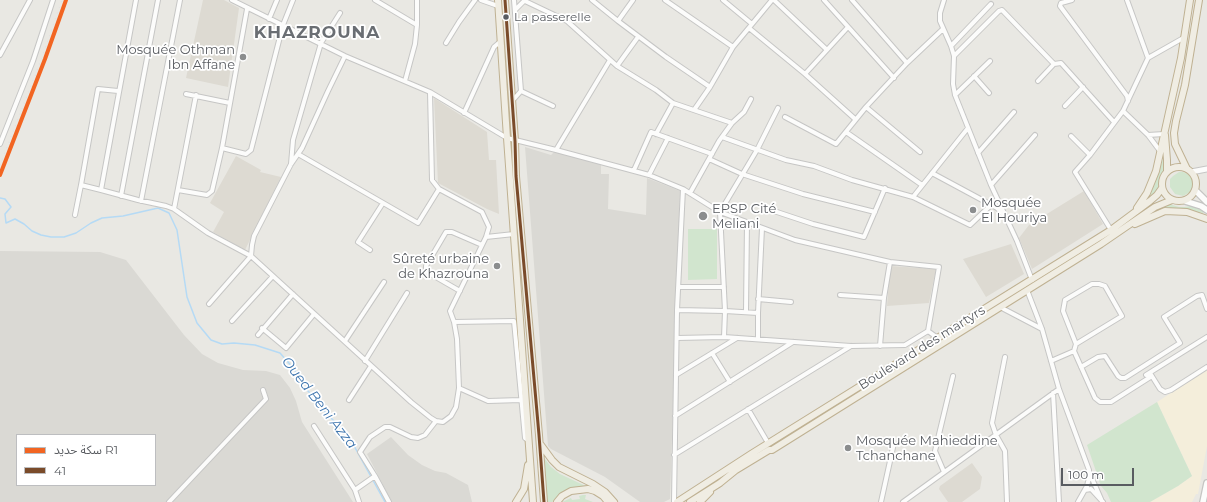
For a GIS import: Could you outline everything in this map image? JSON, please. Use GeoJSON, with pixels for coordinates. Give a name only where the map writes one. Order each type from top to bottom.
{"type":"FeatureCollection","features":[{"type":"Feature","properties":{"kind":"highway"},"geometry":{"type":"LineString","coordinates":[[505,0],[513,100],[516,176],[544,502]]}},
{"type":"Feature","properties":{"kind":"highway"},"geometry":{"type":"LineString","coordinates":[[1133,214],[1141,204],[1156,171],[1185,37],[1190,0]]}},
{"type":"Feature","properties":{"kind":"highway"},"geometry":{"type":"LineString","coordinates":[[1164,132],[1167,168],[1162,179],[1162,188],[1165,196],[1172,200],[1178,202],[1185,201],[1195,190],[1196,180],[1175,144],[1174,133],[1185,85],[1199,0]]}},
{"type":"Feature","properties":{"kind":"highway"},"geometry":{"type":"LineString","coordinates":[[498,3],[534,502]]}},
{"type":"Feature","properties":{"kind":"highway"},"geometry":{"type":"LineString","coordinates":[[1160,151],[1167,168]]}},
{"type":"Feature","properties":{"kind":"highway"},"geometry":{"type":"LineString","coordinates":[[1167,168],[1176,167],[1189,170]]}},
{"type":"Feature","properties":{"kind":"highway","name":"Boulevard des martyrs"},"geometry":{"type":"LineString","coordinates":[[677,502],[768,443],[1111,230],[1154,198],[1162,188]]}},
{"type":"Feature","properties":{"kind":"highway","name":"Boulevard des martyrs"},"geometry":{"type":"LineString","coordinates":[[690,502],[720,483],[736,470],[769,450],[772,450],[1000,306],[1102,244],[1155,207],[1172,200]]}},
{"type":"Feature","properties":{"kind":"highway"},"geometry":{"type":"LineString","coordinates":[[1128,226],[1164,211],[1188,212],[1207,218]]}},
{"type":"Feature","properties":{"kind":"highway"},"geometry":{"type":"LineString","coordinates":[[516,502],[526,483],[529,442]]}},
{"type":"Feature","properties":{"kind":"highway"},"geometry":{"type":"LineString","coordinates":[[540,444],[559,467],[593,484],[605,492],[614,502]]}},
{"type":"Feature","properties":{"kind":"highway"},"geometry":{"type":"LineString","coordinates":[[700,502],[720,483]]}},
{"type":"Feature","properties":{"kind":"highway"},"geometry":{"type":"LineString","coordinates":[[558,502],[562,496],[580,489],[595,491],[603,496],[608,502]]}},
{"type":"Feature","properties":{"kind":"main road"},"geometry":{"type":"LineString","coordinates":[[1195,190],[1207,202]]}},
{"type":"Feature","properties":{"kind":"main road"},"geometry":{"type":"LineString","coordinates":[[1185,201],[1201,206],[1207,210]]}},
{"type":"Feature","properties":{"kind":"main road"},"geometry":{"type":"LineString","coordinates":[[1203,502],[1207,483]]}},
{"type":"Feature","properties":{"kind":"street"},"geometry":{"type":"LineString","coordinates":[[0,55],[30,0]]}},
{"type":"Feature","properties":{"kind":"street"},"geometry":{"type":"LineString","coordinates":[[0,144],[33,61],[52,0]]}},
{"type":"Feature","properties":{"kind":"street"},"geometry":{"type":"LineString","coordinates":[[102,190],[118,91],[136,0]]}},
{"type":"Feature","properties":{"kind":"street"},"geometry":{"type":"LineString","coordinates":[[121,196],[158,0]]}},
{"type":"Feature","properties":{"kind":"street"},"geometry":{"type":"LineString","coordinates":[[141,201],[180,0]]}},
{"type":"Feature","properties":{"kind":"street"},"geometry":{"type":"LineString","coordinates":[[232,0],[345,56],[430,92],[507,138],[649,175],[683,189],[720,212],[795,240],[890,262],[939,267],[928,331],[905,345],[851,346],[758,338],[677,338]]}},
{"type":"Feature","properties":{"kind":"street"},"geometry":{"type":"LineString","coordinates":[[269,19],[277,0]]}},
{"type":"Feature","properties":{"kind":"street"},"geometry":{"type":"LineString","coordinates":[[222,148],[246,154],[251,150],[283,25],[293,0]]}},
{"type":"Feature","properties":{"kind":"street"},"geometry":{"type":"LineString","coordinates":[[375,0],[417,25]]}},
{"type":"Feature","properties":{"kind":"street"},"geometry":{"type":"LineString","coordinates":[[405,81],[415,44],[417,0]]}},
{"type":"Feature","properties":{"kind":"street"},"geometry":{"type":"LineString","coordinates":[[446,43],[458,22],[475,0]]}},
{"type":"Feature","properties":{"kind":"street"},"geometry":{"type":"LineString","coordinates":[[481,0],[498,3]]}},
{"type":"Feature","properties":{"kind":"street"},"geometry":{"type":"LineString","coordinates":[[513,100],[520,91],[514,0]]}},
{"type":"Feature","properties":{"kind":"street"},"geometry":{"type":"LineString","coordinates":[[515,10],[525,0],[567,21],[617,66],[656,90],[674,104],[732,123]]}},
{"type":"Feature","properties":{"kind":"street"},"geometry":{"type":"LineString","coordinates":[[592,0],[638,37],[710,87]]}},
{"type":"Feature","properties":{"kind":"street"},"geometry":{"type":"LineString","coordinates":[[618,21],[633,0]]}},
{"type":"Feature","properties":{"kind":"street"},"geometry":{"type":"LineString","coordinates":[[665,0],[733,47]]}},
{"type":"Feature","properties":{"kind":"street"},"geometry":{"type":"LineString","coordinates":[[723,0],[855,119]]}},
{"type":"Feature","properties":{"kind":"street"},"geometry":{"type":"LineString","coordinates":[[694,110],[710,87],[733,47],[773,0],[826,50]]}},
{"type":"Feature","properties":{"kind":"street"},"geometry":{"type":"LineString","coordinates":[[824,0],[894,78]]}},
{"type":"Feature","properties":{"kind":"street"},"geometry":{"type":"LineString","coordinates":[[852,0],[907,63]]}},
{"type":"Feature","properties":{"kind":"street"},"geometry":{"type":"LineString","coordinates":[[944,0],[940,13],[940,21],[954,56],[953,84],[955,95],[991,185],[1017,241],[1032,280]]}},
{"type":"Feature","properties":{"kind":"street"},"geometry":{"type":"LineString","coordinates":[[1072,0],[1061,3],[1060,6],[1127,96],[1128,101]]}},
{"type":"Feature","properties":{"kind":"street"},"geometry":{"type":"LineString","coordinates":[[1127,0],[1148,58]]}},
{"type":"Feature","properties":{"kind":"street"},"geometry":{"type":"LineString","coordinates":[[951,46],[991,4]]}},
{"type":"Feature","properties":{"kind":"street"},"geometry":{"type":"LineString","coordinates":[[178,190],[207,195],[212,191],[222,148],[247,8]]}},
{"type":"Feature","properties":{"kind":"street"},"geometry":{"type":"LineString","coordinates":[[954,56],[999,11],[1002,10],[1054,64]]}},
{"type":"Feature","properties":{"kind":"street"},"geometry":{"type":"LineString","coordinates":[[291,164],[293,140],[321,43],[340,14]]}},
{"type":"Feature","properties":{"kind":"street"},"geometry":{"type":"LineString","coordinates":[[805,74],[848,27]]}},
{"type":"Feature","properties":{"kind":"street"},"geometry":{"type":"LineString","coordinates":[[786,117],[836,144],[866,107],[907,63],[943,29]]}},
{"type":"Feature","properties":{"kind":"street"},"geometry":{"type":"LineString","coordinates":[[617,66],[638,37]]}},
{"type":"Feature","properties":{"kind":"street"},"geometry":{"type":"LineString","coordinates":[[1111,230],[1075,172],[1090,155],[1123,111],[1148,58],[1185,37]]}},
{"type":"Feature","properties":{"kind":"street"},"geometry":{"type":"LineString","coordinates":[[464,113],[494,47],[501,40]]}},
{"type":"Feature","properties":{"kind":"street"},"geometry":{"type":"LineString","coordinates":[[208,304],[251,256],[254,236],[291,164],[302,148],[345,56]]}},
{"type":"Feature","properties":{"kind":"street"},"geometry":{"type":"LineString","coordinates":[[556,150],[610,60]]}},
{"type":"Feature","properties":{"kind":"street"},"geometry":{"type":"LineString","coordinates":[[955,95],[990,60]]}},
{"type":"Feature","properties":{"kind":"street"},"geometry":{"type":"LineString","coordinates":[[1038,81],[1054,64],[1061,62],[1114,122]]}},
{"type":"Feature","properties":{"kind":"street"},"geometry":{"type":"LineString","coordinates":[[974,76],[990,93]]}},
{"type":"Feature","properties":{"kind":"street"},"geometry":{"type":"LineString","coordinates":[[1065,106],[1083,87]]}},
{"type":"Feature","properties":{"kind":"street"},"geometry":{"type":"LineString","coordinates":[[75,215],[98,89],[118,91]]}},
{"type":"Feature","properties":{"kind":"street"},"geometry":{"type":"LineString","coordinates":[[520,91],[554,106]]}},
{"type":"Feature","properties":{"kind":"street"},"geometry":{"type":"LineString","coordinates":[[81,185],[174,209],[208,233],[251,256],[411,402],[436,421],[443,422],[451,416],[456,407],[459,388],[457,339],[454,322],[450,311],[486,237],[489,226],[482,212],[439,189],[432,180],[430,92]]}},
{"type":"Feature","properties":{"kind":"street"},"geometry":{"type":"LineString","coordinates":[[186,94],[230,103]]}},
{"type":"Feature","properties":{"kind":"street"},"geometry":{"type":"LineString","coordinates":[[174,209],[196,96]]}},
{"type":"Feature","properties":{"kind":"street"},"geometry":{"type":"LineString","coordinates":[[690,193],[722,137],[732,123],[744,112],[751,99]]}},
{"type":"Feature","properties":{"kind":"street"},"geometry":{"type":"LineString","coordinates":[[656,134],[674,104]]}},
{"type":"Feature","properties":{"kind":"street"},"geometry":{"type":"LineString","coordinates":[[866,107],[920,152]]}},
{"type":"Feature","properties":{"kind":"street"},"geometry":{"type":"LineString","coordinates":[[724,337],[725,311],[720,212],[757,150],[778,108]]}},
{"type":"Feature","properties":{"kind":"street"},"geometry":{"type":"LineString","coordinates":[[1123,111],[1148,135],[1160,151]]}},
{"type":"Feature","properties":{"kind":"street"},"geometry":{"type":"LineString","coordinates":[[978,153],[1014,112]]}},
{"type":"Feature","properties":{"kind":"street"},"geometry":{"type":"LineString","coordinates":[[913,197],[968,128]]}},
{"type":"Feature","properties":{"kind":"street"},"geometry":{"type":"LineString","coordinates":[[634,170],[651,132],[712,154]]}},
{"type":"Feature","properties":{"kind":"street"},"geometry":{"type":"LineString","coordinates":[[846,132],[922,186]]}},
{"type":"Feature","properties":{"kind":"street"},"geometry":{"type":"LineString","coordinates":[[1148,135],[1164,132]]}},
{"type":"Feature","properties":{"kind":"street"},"geometry":{"type":"LineString","coordinates":[[991,185],[1035,135]]}},
{"type":"Feature","properties":{"kind":"street"},"geometry":{"type":"LineString","coordinates":[[1072,136],[1090,155]]}},
{"type":"Feature","properties":{"kind":"street"},"geometry":{"type":"LineString","coordinates":[[722,137],[786,160],[814,166],[852,180],[913,197],[970,225],[991,205]]}},
{"type":"Feature","properties":{"kind":"street"},"geometry":{"type":"LineString","coordinates":[[649,175],[668,138]]}},
{"type":"Feature","properties":{"kind":"street"},"geometry":{"type":"LineString","coordinates":[[298,154],[418,224],[439,189]]}},
{"type":"Feature","properties":{"kind":"street"},"geometry":{"type":"LineString","coordinates":[[709,159],[742,174],[803,194],[875,212]]}},
{"type":"Feature","properties":{"kind":"street"},"geometry":{"type":"LineString","coordinates":[[1189,170],[1207,169]]}},
{"type":"Feature","properties":{"kind":"street"},"geometry":{"type":"LineString","coordinates":[[932,174],[997,208],[1005,216]]}},
{"type":"Feature","properties":{"kind":"street"},"geometry":{"type":"LineString","coordinates":[[771,210],[813,224],[864,237],[885,188]]}},
{"type":"Feature","properties":{"kind":"street"},"geometry":{"type":"LineString","coordinates":[[674,502],[677,310],[683,189]]}},
{"type":"Feature","properties":{"kind":"street"},"geometry":{"type":"LineString","coordinates":[[370,250],[358,242],[383,203]]}},
{"type":"Feature","properties":{"kind":"street"},"geometry":{"type":"LineString","coordinates":[[746,312],[747,222]]}},
{"type":"Feature","properties":{"kind":"street"},"geometry":{"type":"LineString","coordinates":[[758,338],[758,298],[762,228]]}},
{"type":"Feature","properties":{"kind":"street"},"geometry":{"type":"LineString","coordinates":[[460,291],[427,272],[426,266],[448,231],[482,245]]}},
{"type":"Feature","properties":{"kind":"street"},"geometry":{"type":"LineString","coordinates":[[486,237],[514,234]]}},
{"type":"Feature","properties":{"kind":"street"},"geometry":{"type":"LineString","coordinates":[[880,346],[884,298],[890,262]]}},
{"type":"Feature","properties":{"kind":"street"},"geometry":{"type":"LineString","coordinates":[[232,321],[273,276]]}},
{"type":"Feature","properties":{"kind":"street"},"geometry":{"type":"LineString","coordinates":[[345,341],[384,282]]}},
{"type":"Feature","properties":{"kind":"street"},"geometry":{"type":"LineString","coordinates":[[1076,344],[1122,316],[1105,286],[1092,284],[1065,300],[1063,311],[1076,344],[1074,350],[1081,367],[1095,398],[1103,403],[1110,402],[1207,337]]}},
{"type":"Feature","properties":{"kind":"street"},"geometry":{"type":"LineString","coordinates":[[678,287],[724,287]]}},
{"type":"Feature","properties":{"kind":"street"},"geometry":{"type":"LineString","coordinates":[[1027,290],[1042,329],[1059,389],[1088,470],[1102,501]]}},
{"type":"Feature","properties":{"kind":"street"},"geometry":{"type":"LineString","coordinates":[[365,361],[407,293]]}},
{"type":"Feature","properties":{"kind":"street"},"geometry":{"type":"LineString","coordinates":[[258,335],[262,328],[293,294]]}},
{"type":"Feature","properties":{"kind":"street"},"geometry":{"type":"LineString","coordinates":[[840,295],[884,298]]}},
{"type":"Feature","properties":{"kind":"street"},"geometry":{"type":"LineString","coordinates":[[1081,367],[1102,355],[1107,358],[1120,378],[1125,378],[1180,343],[1164,317],[1197,296],[1202,295],[1207,309]]}},
{"type":"Feature","properties":{"kind":"street"},"geometry":{"type":"LineString","coordinates":[[758,298],[791,302]]}},
{"type":"Feature","properties":{"kind":"street"},"geometry":{"type":"LineString","coordinates":[[1000,306],[1042,329]]}},
{"type":"Feature","properties":{"kind":"street"},"geometry":{"type":"LineString","coordinates":[[677,310],[758,313]]}},
{"type":"Feature","properties":{"kind":"street"},"geometry":{"type":"LineString","coordinates":[[262,328],[286,348],[314,314]]}},
{"type":"Feature","properties":{"kind":"street"},"geometry":{"type":"LineString","coordinates":[[454,322],[514,321],[525,438],[529,442]]}},
{"type":"Feature","properties":{"kind":"street"},"geometry":{"type":"LineString","coordinates":[[928,331],[942,343]]}},
{"type":"Feature","properties":{"kind":"street"},"geometry":{"type":"LineString","coordinates":[[676,375],[737,338]]}},
{"type":"Feature","properties":{"kind":"street"},"geometry":{"type":"LineString","coordinates":[[675,416],[793,342]]}},
{"type":"Feature","properties":{"kind":"street"},"geometry":{"type":"LineString","coordinates":[[674,455],[851,346]]}},
{"type":"Feature","properties":{"kind":"street"},"geometry":{"type":"LineString","coordinates":[[1051,361],[1074,350]]}},
{"type":"Feature","properties":{"kind":"street"},"geometry":{"type":"LineString","coordinates":[[712,353],[730,382]]}},
{"type":"Feature","properties":{"kind":"street"},"geometry":{"type":"LineString","coordinates":[[1005,357],[992,423],[996,435],[1005,451],[1008,502]]}},
{"type":"Feature","properties":{"kind":"street"},"geometry":{"type":"LineString","coordinates":[[349,400],[371,366]]}},
{"type":"Feature","properties":{"kind":"street"},"geometry":{"type":"LineString","coordinates":[[1141,368],[1149,375],[1160,390],[1165,392],[1171,390],[1207,367]]}},
{"type":"Feature","properties":{"kind":"street"},"geometry":{"type":"LineString","coordinates":[[944,472],[935,451],[953,376]]}},
{"type":"Feature","properties":{"kind":"street"},"geometry":{"type":"LineString","coordinates":[[459,388],[488,401],[521,400]]}},
{"type":"Feature","properties":{"kind":"street"},"geometry":{"type":"LineString","coordinates":[[906,501],[1059,389]]}},
{"type":"Feature","properties":{"kind":"street"},"geometry":{"type":"LineString","coordinates":[[169,502],[266,399],[263,390]]}},
{"type":"Feature","properties":{"kind":"street"},"geometry":{"type":"LineString","coordinates":[[1053,393],[1059,502]]}},
{"type":"Feature","properties":{"kind":"street"},"geometry":{"type":"LineString","coordinates":[[748,410],[768,443]]}},
{"type":"Feature","properties":{"kind":"street"},"geometry":{"type":"LineString","coordinates":[[389,502],[376,476],[360,452],[370,438],[385,427],[390,427],[411,437],[418,438],[425,435],[436,421]]}},
{"type":"Feature","properties":{"kind":"street"},"geometry":{"type":"LineString","coordinates":[[314,426],[355,490],[359,502]]}},
{"type":"Feature","properties":{"kind":"street"},"geometry":{"type":"LineString","coordinates":[[881,502],[894,443]]}},
{"type":"Feature","properties":{"kind":"street"},"geometry":{"type":"LineString","coordinates":[[1078,502],[1085,490],[1089,478],[1088,470]]}},
{"type":"Feature","properties":{"kind":"street"},"geometry":{"type":"LineString","coordinates":[[355,490],[376,476]]}},
{"type":"Feature","properties":{"kind":"street"},"geometry":{"type":"LineString","coordinates":[[1085,490],[1091,489],[1102,501]]}},
{"type":"Feature","properties":{"kind":"shaded area"},"geometry":{"type":"Polygon","coordinates":[[[203,0],[224,0],[239,8],[228,87],[186,78],[203,0]]]}},
{"type":"Feature","properties":{"kind":"shaded area"},"geometry":{"type":"Polygon","coordinates":[[[434,98],[487,132],[489,160],[496,160],[499,214],[438,183],[434,98]]]}},
{"type":"Feature","properties":{"kind":"shaded area"},"geometry":{"type":"Polygon","coordinates":[[[525,147],[551,155],[554,152],[601,163],[601,174],[609,174],[608,209],[646,215],[647,178],[680,191],[670,499],[664,502],[640,502],[605,477],[551,449],[548,446],[525,147]]]}},
{"type":"Feature","properties":{"kind":"shaded area"},"geometry":{"type":"Polygon","coordinates":[[[236,156],[261,170],[260,172],[281,177],[245,250],[213,232],[224,212],[210,203],[236,156]]]}},
{"type":"Feature","properties":{"kind":"shaded area"},"geometry":{"type":"Polygon","coordinates":[[[1084,191],[1103,224],[1032,269],[1019,238],[1029,225],[1084,191]]]}},
{"type":"Feature","properties":{"kind":"shaded area"},"geometry":{"type":"Polygon","coordinates":[[[1011,244],[1024,274],[986,297],[963,259],[1011,244]]]}},
{"type":"Feature","properties":{"kind":"shaded area"},"geometry":{"type":"Polygon","coordinates":[[[0,251],[100,252],[126,260],[184,335],[202,354],[218,363],[243,370],[266,371],[280,375],[290,388],[296,401],[302,422],[353,502],[0,502],[0,251]]]}},
{"type":"Feature","properties":{"kind":"shaded area"},"geometry":{"type":"Polygon","coordinates":[[[890,266],[936,269],[929,303],[887,306],[890,266]]]}},
{"type":"Feature","properties":{"kind":"shaded area"},"geometry":{"type":"Polygon","coordinates":[[[1207,370],[1207,446],[1198,494],[1196,494],[1192,502],[1150,502],[1192,476],[1157,402],[1207,370]]]}},
{"type":"Feature","properties":{"kind":"shaded area"},"geometry":{"type":"Polygon","coordinates":[[[391,437],[408,455],[422,465],[435,471],[446,473],[468,485],[472,502],[392,502],[367,454],[391,437]]]}},
{"type":"Feature","properties":{"kind":"shaded area"},"geometry":{"type":"Polygon","coordinates":[[[972,463],[982,477],[980,489],[962,502],[948,502],[939,489],[940,486],[972,463]]]}},
{"type":"Feature","properties":{"kind":"green space"},"geometry":{"type":"Polygon","coordinates":[[[1163,159],[1166,166],[1161,175],[1157,191],[1151,197],[1150,196],[1163,159]]]}},
{"type":"Feature","properties":{"kind":"green space"},"geometry":{"type":"Polygon","coordinates":[[[1179,172],[1190,175],[1193,181],[1193,189],[1183,196],[1175,194],[1170,187],[1170,179],[1179,172]]]}},
{"type":"Feature","properties":{"kind":"green space"},"geometry":{"type":"Polygon","coordinates":[[[1169,204],[1179,207],[1191,206],[1204,211],[1203,213],[1173,209],[1160,209],[1169,204]]]}},
{"type":"Feature","properties":{"kind":"green space"},"geometry":{"type":"Polygon","coordinates":[[[688,229],[717,229],[717,279],[688,280],[688,229]]]}},
{"type":"Feature","properties":{"kind":"green space"},"geometry":{"type":"Polygon","coordinates":[[[1157,402],[1192,476],[1150,502],[1111,502],[1107,493],[1101,486],[1087,445],[1157,402]]]}},
{"type":"Feature","properties":{"kind":"green space"},"geometry":{"type":"Polygon","coordinates":[[[542,455],[551,467],[560,474],[592,489],[572,487],[562,492],[552,502],[547,502],[542,455]]]}},
{"type":"Feature","properties":{"kind":"green space"},"geometry":{"type":"Polygon","coordinates":[[[586,495],[585,499],[593,502],[562,502],[571,498],[572,500],[580,499],[579,496],[586,495]]]}},
{"type":"Feature","properties":{"kind":"waterway","name":"Oued Beni Azza"},"geometry":{"type":"LineString","coordinates":[[0,198],[5,199],[11,207],[5,214],[6,223],[15,219],[32,231],[51,237],[64,237],[76,233],[102,218],[123,216],[158,208],[169,213],[177,230],[187,297],[197,323],[211,340],[222,344],[234,343],[255,345],[280,353],[295,370],[301,384],[325,412],[348,435],[385,502]]}},
{"type":"Feature","properties":{"kind":"railway"},"geometry":{"type":"LineString","coordinates":[[0,165],[42,58],[62,0]]}},
{"type":"Feature","properties":{"kind":"rail line","name":"R1"},"geometry":{"type":"LineString","coordinates":[[0,175],[66,0]]}},
{"type":"Feature","properties":{"kind":"transit line","name":"41"},"geometry":{"type":"LineString","coordinates":[[505,0],[516,176],[544,502]]}},
{"type":"Feature","properties":{"kind":"place","name":"La passerelle"},"geometry":{"type":"Point","coordinates":[506,17]}},
{"type":"Feature","properties":{"kind":"place","name":"Mosquée Othman Ibn Affane"},"geometry":{"type":"Point","coordinates":[243,57]}},
{"type":"Feature","properties":{"kind":"place","name":"Mosquée El Houriya"},"geometry":{"type":"Point","coordinates":[973,210]}},
{"type":"Feature","properties":{"kind":"place","name":"EPSP Cité Meliani"},"geometry":{"type":"Point","coordinates":[703,216]}},
{"type":"Feature","properties":{"kind":"place","name":"Sûreté urbaine de Khazrouna"},"geometry":{"type":"Point","coordinates":[497,266]}},
{"type":"Feature","properties":{"kind":"place","name":"Mosquée Mahieddine Tchanchane"},"geometry":{"type":"Point","coordinates":[848,448]}},
{"type":"Feature","properties":{"kind":"district","name":"KHAZROUNA"},"geometry":{"type":"Point","coordinates":[317,33]}}]}
